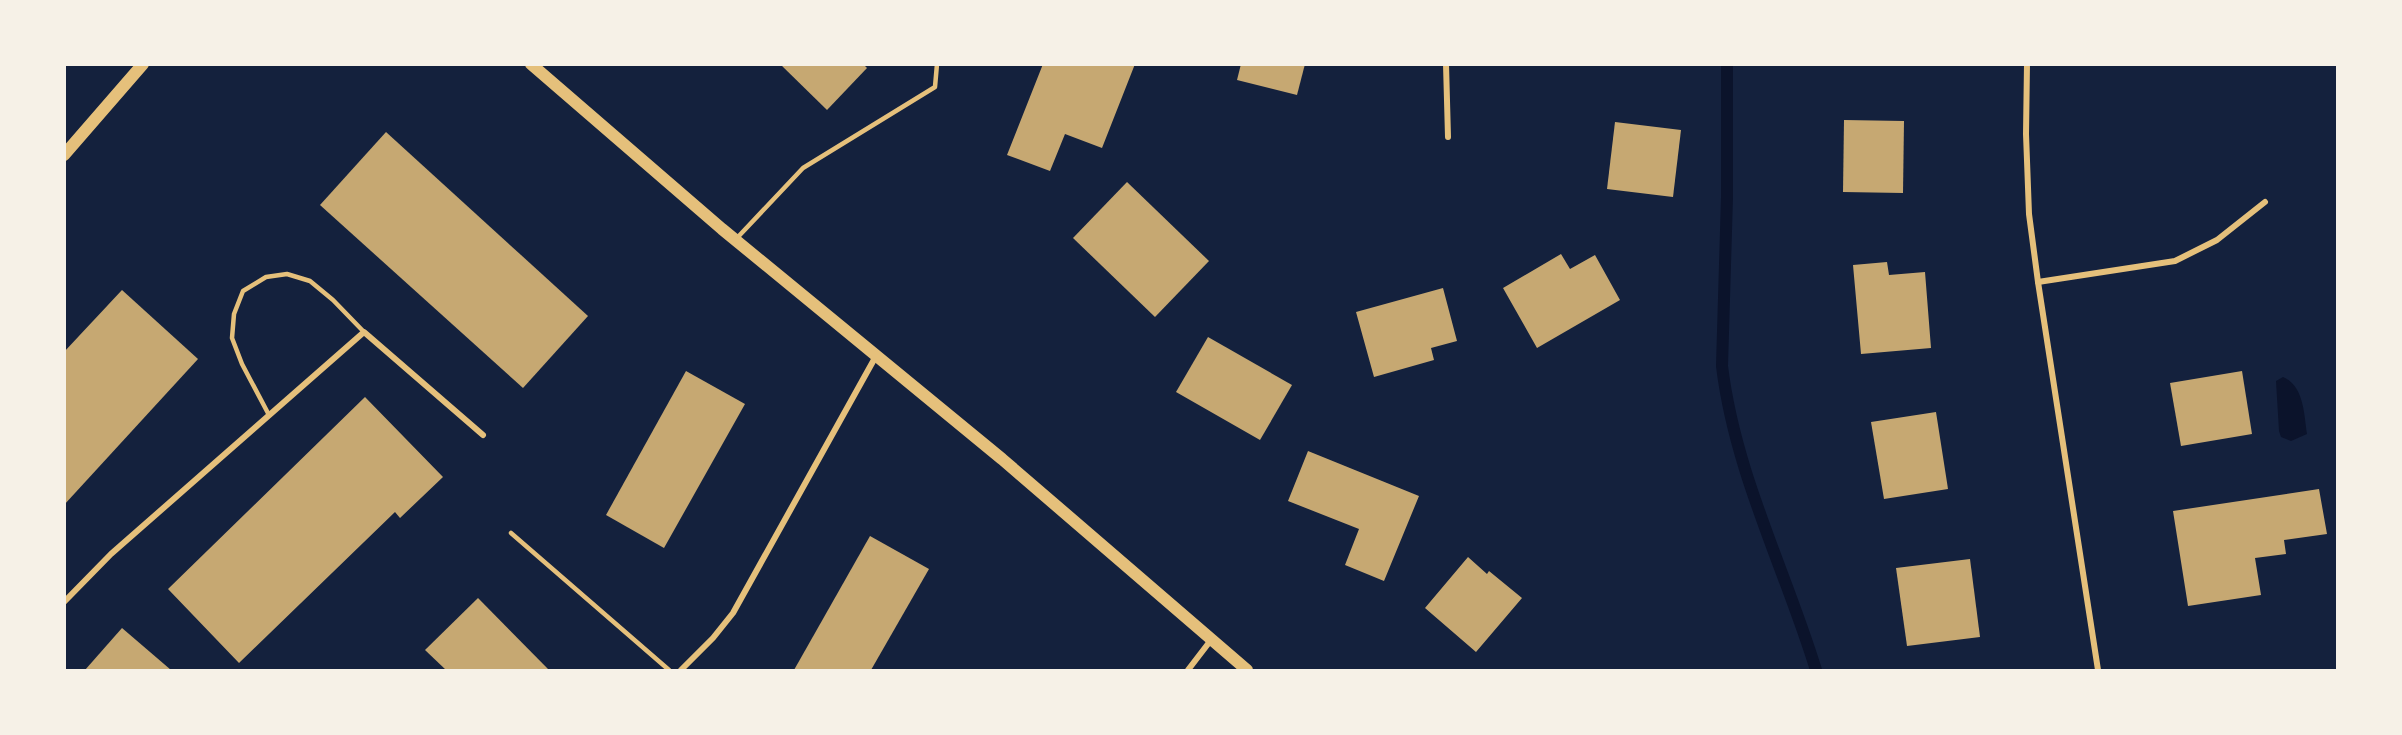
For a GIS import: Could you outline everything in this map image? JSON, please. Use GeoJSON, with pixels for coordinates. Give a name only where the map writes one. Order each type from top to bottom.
{"type":"FeatureCollection","features":[{"type":"Feature","properties":{"kind":"main road"},"geometry":{"type":"LineString","coordinates":[[64,154],[144,64]]}},
{"type":"Feature","properties":{"kind":"main road"},"geometry":{"type":"LineString","coordinates":[[531,64],[735,240],[1010,466],[1247,670]]}},
{"type":"Feature","properties":{"kind":"street"},"geometry":{"type":"LineString","coordinates":[[1446,64],[1448,137]]}},
{"type":"Feature","properties":{"kind":"street"},"geometry":{"type":"LineString","coordinates":[[2027,64],[2026,134],[2029,202],[2038,282],[2098,670]]}},
{"type":"Feature","properties":{"kind":"street"},"geometry":{"type":"LineString","coordinates":[[2038,282],[2175,261],[2217,240],[2265,202]]}},
{"type":"Feature","properties":{"kind":"street"},"geometry":{"type":"LineString","coordinates":[[64,602],[111,554],[364,332],[483,435]]}},
{"type":"Feature","properties":{"kind":"street"},"geometry":{"type":"LineString","coordinates":[[681,670],[712,638],[740,601],[877,356]]}},
{"type":"Feature","properties":{"kind":"street"},"geometry":{"type":"LineString","coordinates":[[1188,670],[1211,639]]}},
{"type":"Feature","properties":{"kind":"lane"},"geometry":{"type":"LineString","coordinates":[[735,240],[803,168],[935,87],[937,64]]}},
{"type":"Feature","properties":{"kind":"lane"},"geometry":{"type":"LineString","coordinates":[[269,415],[242,364],[232,338],[234,314],[243,291],[266,277],[287,274],[310,281],[333,300],[364,332]]}},
{"type":"Feature","properties":{"kind":"lane"},"geometry":{"type":"LineString","coordinates":[[511,533],[669,670]]}},
{"type":"Feature","properties":{"kind":"water"},"geometry":{"type":"Polygon","coordinates":[[[2283,377],[2295,387],[2302,401],[2307,434],[2291,441],[2281,437],[2279,431],[2276,381],[2283,377]]]}},
{"type":"Feature","properties":{"kind":"building"},"geometry":{"type":"Polygon","coordinates":[[[780,64],[863,64],[867,68],[827,110],[780,64]]]}},
{"type":"Feature","properties":{"kind":"building"},"geometry":{"type":"Polygon","coordinates":[[[1043,64],[1135,64],[1102,148],[1065,134],[1050,171],[1007,155],[1043,64]]]}},
{"type":"Feature","properties":{"kind":"building"},"geometry":{"type":"Polygon","coordinates":[[[1241,64],[1305,64],[1297,95],[1237,80],[1241,64]]]}},
{"type":"Feature","properties":{"kind":"building"},"geometry":{"type":"Polygon","coordinates":[[[1844,120],[1904,121],[1903,193],[1843,192],[1844,120]]]}},
{"type":"Feature","properties":{"kind":"building"},"geometry":{"type":"Polygon","coordinates":[[[1615,122],[1681,130],[1673,197],[1607,189],[1615,122]]]}},
{"type":"Feature","properties":{"kind":"building"},"geometry":{"type":"Polygon","coordinates":[[[386,132],[588,316],[523,388],[320,205],[386,132]]]}},
{"type":"Feature","properties":{"kind":"building"},"geometry":{"type":"Polygon","coordinates":[[[1127,182],[1209,261],[1155,317],[1073,238],[1127,182]]]}},
{"type":"Feature","properties":{"kind":"building"},"geometry":{"type":"Polygon","coordinates":[[[1561,254],[1570,269],[1595,255],[1620,300],[1537,348],[1503,288],[1561,254]]]}},
{"type":"Feature","properties":{"kind":"building"},"geometry":{"type":"Polygon","coordinates":[[[1887,262],[1889,275],[1925,272],[1931,348],[1861,354],[1853,265],[1887,262]]]}},
{"type":"Feature","properties":{"kind":"building"},"geometry":{"type":"Polygon","coordinates":[[[1443,288],[1457,341],[1431,348],[1434,360],[1374,377],[1356,312],[1443,288]]]}},
{"type":"Feature","properties":{"kind":"building"},"geometry":{"type":"Polygon","coordinates":[[[122,290],[198,359],[64,505],[64,352],[122,290]]]}},
{"type":"Feature","properties":{"kind":"building"},"geometry":{"type":"Polygon","coordinates":[[[1208,337],[1292,385],[1260,440],[1176,392],[1208,337]]]}},
{"type":"Feature","properties":{"kind":"building"},"geometry":{"type":"Polygon","coordinates":[[[686,371],[745,404],[664,548],[606,515],[686,371]]]}},
{"type":"Feature","properties":{"kind":"building"},"geometry":{"type":"Polygon","coordinates":[[[2242,371],[2252,434],[2181,446],[2170,383],[2242,371]]]}},
{"type":"Feature","properties":{"kind":"building"},"geometry":{"type":"Polygon","coordinates":[[[365,397],[443,477],[400,518],[395,512],[239,663],[168,589],[365,397]]]}},
{"type":"Feature","properties":{"kind":"building"},"geometry":{"type":"Polygon","coordinates":[[[1936,412],[1948,489],[1884,499],[1871,422],[1936,412]]]}},
{"type":"Feature","properties":{"kind":"building"},"geometry":{"type":"Polygon","coordinates":[[[1308,451],[1419,496],[1384,581],[1345,565],[1359,529],[1288,501],[1308,451]]]}},
{"type":"Feature","properties":{"kind":"building"},"geometry":{"type":"Polygon","coordinates":[[[2319,489],[2327,534],[2284,540],[2286,554],[2255,558],[2261,595],[2188,606],[2173,511],[2319,489]]]}},
{"type":"Feature","properties":{"kind":"building"},"geometry":{"type":"Polygon","coordinates":[[[870,536],[929,569],[871,670],[794,670],[870,536]]]}},
{"type":"Feature","properties":{"kind":"building"},"geometry":{"type":"Polygon","coordinates":[[[1468,557],[1487,574],[1489,571],[1522,598],[1476,652],[1425,608],[1468,557]]]}},
{"type":"Feature","properties":{"kind":"building"},"geometry":{"type":"Polygon","coordinates":[[[1970,559],[1980,637],[1907,646],[1896,568],[1970,559]]]}},
{"type":"Feature","properties":{"kind":"building"},"geometry":{"type":"Polygon","coordinates":[[[478,598],[549,670],[446,670],[425,650],[478,598]]]}},
{"type":"Feature","properties":{"kind":"building"},"geometry":{"type":"Polygon","coordinates":[[[122,628],[171,670],[85,670],[122,628]]]}},
{"type":"Feature","properties":{"kind":"waterway"},"geometry":{"type":"LineString","coordinates":[[1727,64],[1727,197],[1722,366],[1728,406],[1749,483],[1816,670]]}}]}
